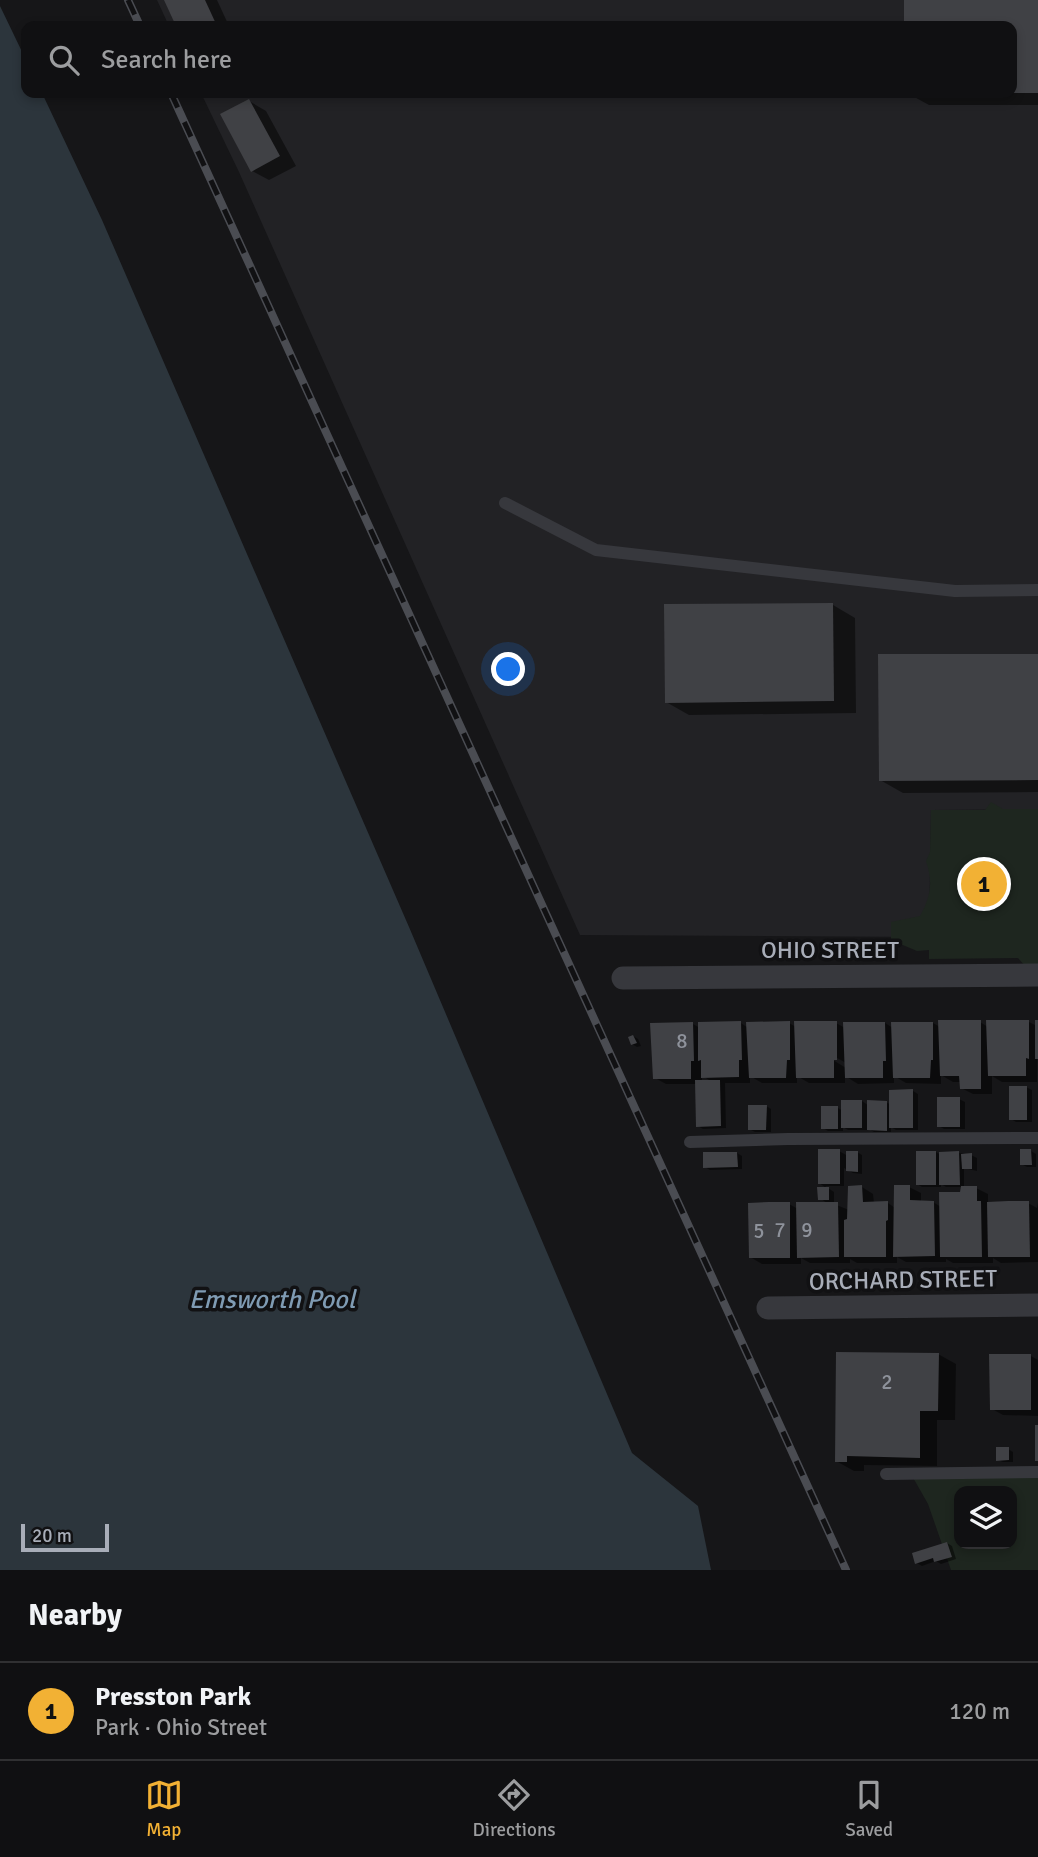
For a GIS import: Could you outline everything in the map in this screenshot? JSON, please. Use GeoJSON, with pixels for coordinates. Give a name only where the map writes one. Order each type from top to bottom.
{"type":"FeatureCollection","features":[{"type":"Feature","properties":{"kind":"street","name":"OHIO STREET"},"geometry":{"type":"LineString","coordinates":[[623,978],[1038,975]]}},
{"type":"Feature","properties":{"kind":"street","name":"ORCHARD STREET"},"geometry":{"type":"LineString","coordinates":[[768,1308],[1038,1305]]}},
{"type":"Feature","properties":{"kind":"lane"},"geometry":{"type":"LineString","coordinates":[[505,503],[596,550],[955,591],[1038,590]]}},
{"type":"Feature","properties":{"kind":"lane"},"geometry":{"type":"LineString","coordinates":[[690,1142],[1038,1138]]}},
{"type":"Feature","properties":{"kind":"lane"},"geometry":{"type":"LineString","coordinates":[[886,1474],[1038,1472]]}},
{"type":"Feature","properties":{"kind":"shaded area"},"geometry":{"type":"Polygon","coordinates":[[[157,0],[1038,0],[1038,809],[931,810],[929,937],[580,935],[203,98],[1017,98],[1017,21],[167,21],[157,0]]]}},
{"type":"Feature","properties":{"kind":"shaded area"},"geometry":{"type":"Polygon","coordinates":[[[991,802],[1003,809],[1038,809],[1038,966],[1025,966],[1018,958],[929,959],[929,950],[917,951],[891,940],[891,922],[920,916],[927,902],[930,876],[926,861],[930,852],[931,810],[985,810],[991,802]]]}},
{"type":"Feature","properties":{"kind":"shaded area"},"geometry":{"type":"Polygon","coordinates":[[[1038,1472],[1038,1570],[951,1570],[928,1504],[911,1474],[1038,1472]]]}},
{"type":"Feature","properties":{"kind":"water","name":"Emsworth Pool"},"geometry":{"type":"Polygon","coordinates":[[[0,6],[21,50],[21,98],[44,98],[102,220],[409,927],[632,1453],[698,1506],[711,1570],[0,1570],[0,6]]]}},
{"type":"Feature","properties":{"kind":"building"},"geometry":{"type":"Polygon","coordinates":[[[164,0],[205,0],[215,21],[174,21],[164,0]]]}},
{"type":"Feature","properties":{"kind":"building"},"geometry":{"type":"Polygon","coordinates":[[[904,0],[1038,0],[1038,93],[1017,93],[1017,21],[904,21],[904,0]]]}},
{"type":"Feature","properties":{"kind":"building"},"geometry":{"type":"Polygon","coordinates":[[[249,99],[280,156],[251,172],[220,114],[249,99]]]}},
{"type":"Feature","properties":{"kind":"building"},"geometry":{"type":"Polygon","coordinates":[[[833,603],[834,701],[665,703],[664,604],[833,603]]]}},
{"type":"Feature","properties":{"kind":"building"},"geometry":{"type":"Polygon","coordinates":[[[878,654],[1038,654],[1038,780],[879,781],[878,654]]]}},
{"type":"Feature","properties":{"kind":"building"},"geometry":{"type":"Polygon","coordinates":[[[938,1020],[981,1020],[981,1089],[960,1089],[959,1076],[940,1076],[938,1020]]]}},
{"type":"Feature","properties":{"kind":"building"},"geometry":{"type":"Polygon","coordinates":[[[986,1020],[1029,1020],[1026,1076],[988,1076],[986,1020]]]}},
{"type":"Feature","properties":{"kind":"building"},"geometry":{"type":"Polygon","coordinates":[[[1035,1020],[1038,1020],[1038,1059],[1035,1059],[1035,1020]]]}},
{"type":"Feature","properties":{"kind":"building"},"geometry":{"type":"Polygon","coordinates":[[[741,1021],[742,1060],[739,1060],[739,1077],[701,1078],[698,1022],[741,1021]]]}},
{"type":"Feature","properties":{"kind":"building"},"geometry":{"type":"Polygon","coordinates":[[[790,1021],[790,1060],[787,1060],[786,1078],[749,1078],[746,1022],[790,1021]]]}},
{"type":"Feature","properties":{"kind":"building"},"geometry":{"type":"Polygon","coordinates":[[[794,1021],[837,1021],[834,1078],[796,1078],[794,1021]]]}},
{"type":"Feature","properties":{"kind":"building"},"geometry":{"type":"Polygon","coordinates":[[[693,1022],[694,1061],[691,1061],[691,1079],[653,1079],[650,1023],[693,1022]]]}},
{"type":"Feature","properties":{"kind":"building"},"geometry":{"type":"Polygon","coordinates":[[[843,1022],[885,1022],[886,1061],[883,1061],[883,1078],[845,1078],[843,1022]]]}},
{"type":"Feature","properties":{"kind":"building"},"geometry":{"type":"Polygon","coordinates":[[[891,1022],[933,1022],[930,1078],[893,1078],[891,1022]]]}},
{"type":"Feature","properties":{"kind":"building"},"geometry":{"type":"Polygon","coordinates":[[[633,1035],[637,1043],[631,1045],[628,1037],[633,1035]]]}},
{"type":"Feature","properties":{"kind":"building"},"geometry":{"type":"Polygon","coordinates":[[[695,1080],[720,1080],[721,1126],[696,1127],[695,1080]]]}},
{"type":"Feature","properties":{"kind":"building"},"geometry":{"type":"Polygon","coordinates":[[[1009,1086],[1027,1086],[1027,1120],[1009,1120],[1009,1086]]]}},
{"type":"Feature","properties":{"kind":"building"},"geometry":{"type":"Polygon","coordinates":[[[913,1089],[913,1128],[889,1128],[889,1090],[913,1089]]]}},
{"type":"Feature","properties":{"kind":"building"},"geometry":{"type":"Polygon","coordinates":[[[937,1097],[960,1097],[960,1127],[937,1127],[937,1097]]]}},
{"type":"Feature","properties":{"kind":"building"},"geometry":{"type":"Polygon","coordinates":[[[841,1100],[862,1100],[862,1128],[841,1128],[841,1100]]]}},
{"type":"Feature","properties":{"kind":"building"},"geometry":{"type":"Polygon","coordinates":[[[867,1100],[887,1101],[887,1131],[867,1130],[867,1100]]]}},
{"type":"Feature","properties":{"kind":"building"},"geometry":{"type":"Polygon","coordinates":[[[748,1105],[767,1105],[766,1130],[748,1130],[748,1105]]]}},
{"type":"Feature","properties":{"kind":"building"},"geometry":{"type":"Polygon","coordinates":[[[821,1106],[838,1106],[838,1129],[821,1129],[821,1106]]]}},
{"type":"Feature","properties":{"kind":"building"},"geometry":{"type":"Polygon","coordinates":[[[818,1149],[840,1149],[840,1184],[818,1184],[818,1149]]]}},
{"type":"Feature","properties":{"kind":"building"},"geometry":{"type":"Polygon","coordinates":[[[1020,1149],[1031,1149],[1032,1165],[1020,1165],[1020,1149]]]}},
{"type":"Feature","properties":{"kind":"building"},"geometry":{"type":"Polygon","coordinates":[[[846,1151],[858,1151],[858,1172],[846,1171],[846,1151]]]}},
{"type":"Feature","properties":{"kind":"building"},"geometry":{"type":"Polygon","coordinates":[[[916,1151],[936,1151],[936,1185],[916,1185],[916,1151]]]}},
{"type":"Feature","properties":{"kind":"building"},"geometry":{"type":"Polygon","coordinates":[[[959,1151],[960,1185],[939,1185],[939,1152],[959,1151]]]}},
{"type":"Feature","properties":{"kind":"building"},"geometry":{"type":"Polygon","coordinates":[[[703,1152],[737,1152],[738,1167],[703,1168],[703,1152]]]}},
{"type":"Feature","properties":{"kind":"building"},"geometry":{"type":"Polygon","coordinates":[[[972,1153],[972,1169],[962,1169],[961,1154],[972,1153]]]}},
{"type":"Feature","properties":{"kind":"building"},"geometry":{"type":"Polygon","coordinates":[[[862,1185],[863,1202],[888,1201],[886,1257],[844,1257],[848,1186],[862,1185]]]}},
{"type":"Feature","properties":{"kind":"building"},"geometry":{"type":"Polygon","coordinates":[[[894,1185],[910,1185],[910,1200],[934,1201],[935,1256],[893,1257],[894,1185]]]}},
{"type":"Feature","properties":{"kind":"building"},"geometry":{"type":"Polygon","coordinates":[[[961,1186],[977,1186],[977,1201],[981,1201],[982,1257],[940,1257],[939,1192],[960,1192],[961,1186]]]}},
{"type":"Feature","properties":{"kind":"building"},"geometry":{"type":"Polygon","coordinates":[[[817,1187],[829,1187],[829,1200],[818,1200],[817,1187]]]}},
{"type":"Feature","properties":{"kind":"building"},"geometry":{"type":"Polygon","coordinates":[[[1029,1201],[1030,1257],[988,1257],[987,1202],[1029,1201]]]}},
{"type":"Feature","properties":{"kind":"building"},"geometry":{"type":"Polygon","coordinates":[[[790,1202],[790,1258],[749,1258],[748,1203],[790,1202]]]}},
{"type":"Feature","properties":{"kind":"building"},"geometry":{"type":"Polygon","coordinates":[[[796,1202],[838,1202],[839,1257],[797,1258],[796,1202]]]}},
{"type":"Feature","properties":{"kind":"building"},"geometry":{"type":"Polygon","coordinates":[[[836,1352],[939,1353],[938,1411],[920,1411],[920,1458],[847,1456],[847,1462],[835,1462],[836,1352]]]}},
{"type":"Feature","properties":{"kind":"building"},"geometry":{"type":"Polygon","coordinates":[[[989,1354],[1031,1354],[1031,1410],[990,1410],[989,1354]]]}},
{"type":"Feature","properties":{"kind":"building"},"geometry":{"type":"Polygon","coordinates":[[[1035,1425],[1038,1425],[1038,1461],[1035,1461],[1035,1425]]]}},
{"type":"Feature","properties":{"kind":"building"},"geometry":{"type":"Polygon","coordinates":[[[996,1447],[1009,1447],[1009,1460],[996,1461],[996,1447]]]}},
{"type":"Feature","properties":{"kind":"building"},"geometry":{"type":"Polygon","coordinates":[[[947,1542],[952,1557],[934,1562],[933,1558],[915,1564],[912,1553],[947,1542]]]}},
{"type":"Feature","properties":{"kind":"railway"},"geometry":{"type":"LineString","coordinates":[[128,0],[138,21]]}},
{"type":"Feature","properties":{"kind":"railway"},"geometry":{"type":"LineString","coordinates":[[173,98],[846,1570]]}},
{"type":"Feature","properties":{"kind":"place","name":"Presston Park"},"geometry":{"type":"Point","coordinates":[984,884]}}]}
